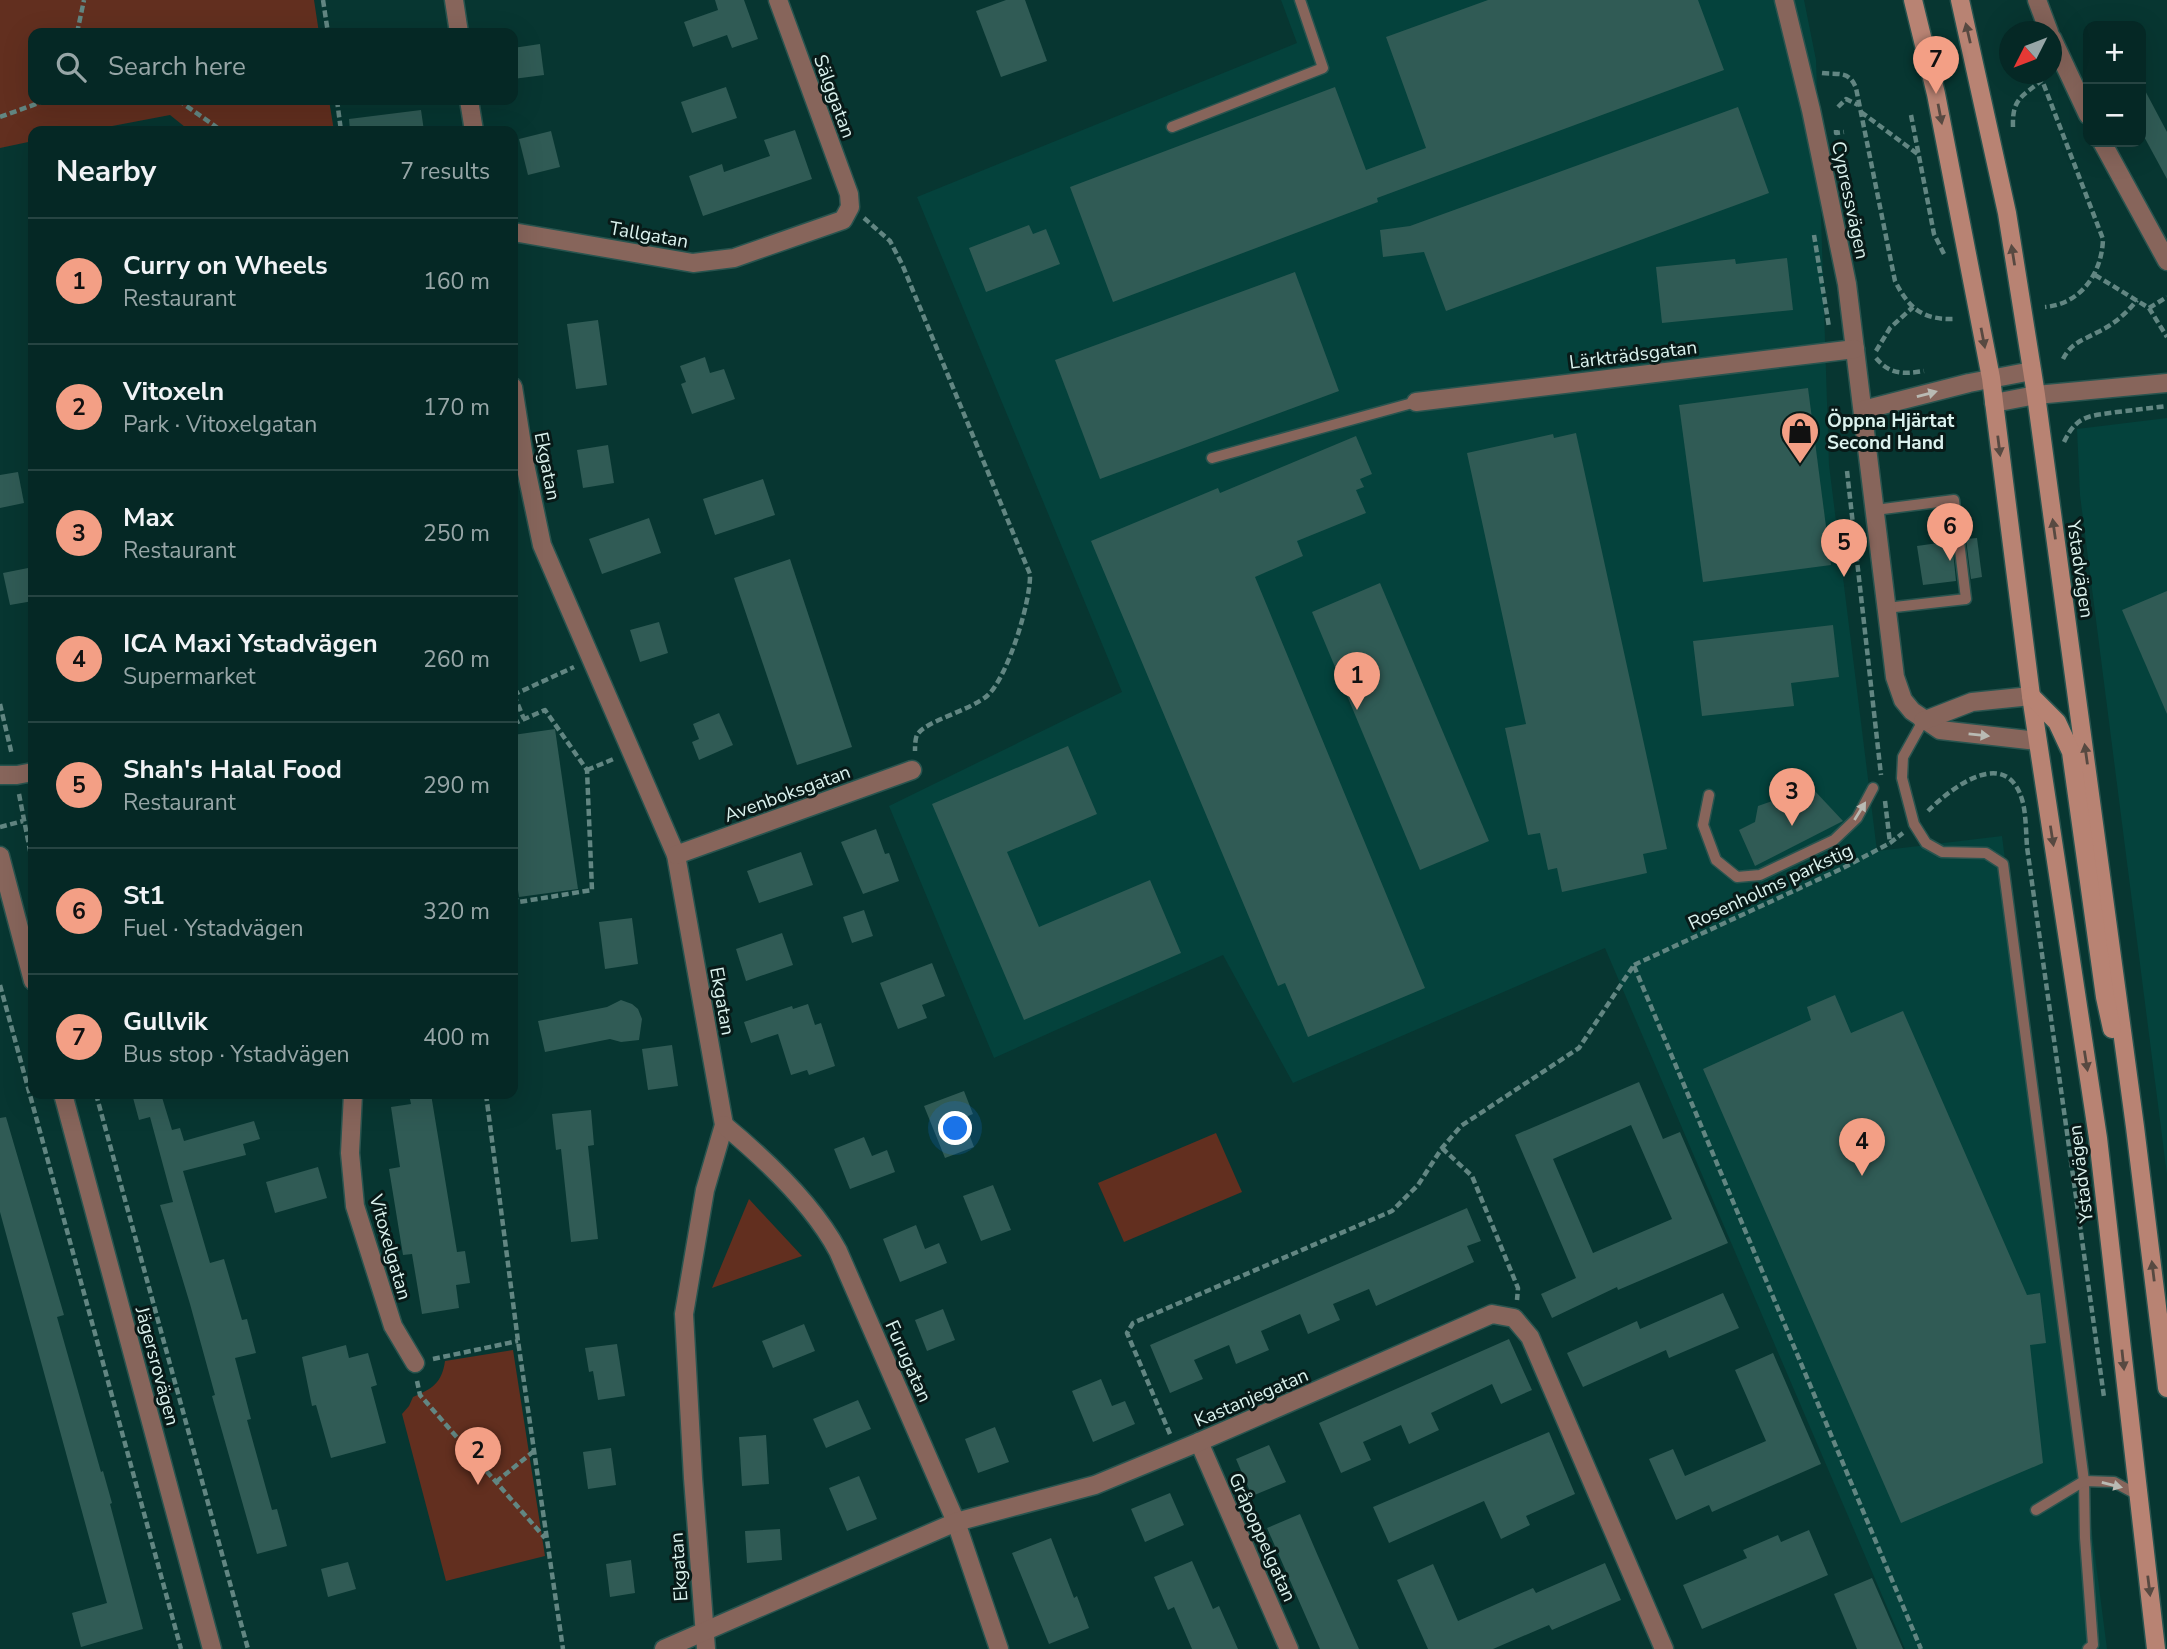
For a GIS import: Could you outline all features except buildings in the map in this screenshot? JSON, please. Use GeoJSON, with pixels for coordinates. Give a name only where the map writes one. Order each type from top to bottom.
{"type":"FeatureCollection","features":[{"type":"Feature","properties":{"kind":"main road","name":"Ystadvägen"},"geometry":{"type":"LineString","coordinates":[[1913,0],[1937,94],[1994,403],[2031,696],[2098,1138],[2156,1649]]}},
{"type":"Feature","properties":{"kind":"main road","name":"Ystadvägen"},"geometry":{"type":"LineString","coordinates":[[1960,0],[2007,213],[2036,395],[2138,1147],[2167,1388]]}},
{"type":"Feature","properties":{"kind":"main road","name":"Ystadvägen"},"geometry":{"type":"LineString","coordinates":[[2031,696],[2057,722],[2071,752],[2105,997],[2138,1147]]}},
{"type":"Feature","properties":{"kind":"street"},"geometry":{"type":"LineString","coordinates":[[454,0],[458,28]]}},
{"type":"Feature","properties":{"kind":"street","name":"Sälggatan"},"geometry":{"type":"LineString","coordinates":[[778,0],[849,194],[850,207]]}},
{"type":"Feature","properties":{"kind":"street","name":"Cypressvägen"},"geometry":{"type":"LineString","coordinates":[[1784,0],[1811,110],[1847,284],[1895,677],[1903,700],[1923,721]]}},
{"type":"Feature","properties":{"kind":"street"},"geometry":{"type":"LineString","coordinates":[[2037,0],[2045,21]]}},
{"type":"Feature","properties":{"kind":"street"},"geometry":{"type":"LineString","coordinates":[[2062,59],[2083,104]]}},
{"type":"Feature","properties":{"kind":"street"},"geometry":{"type":"LineString","coordinates":[[470,105],[473,126]]}},
{"type":"Feature","properties":{"kind":"street"},"geometry":{"type":"LineString","coordinates":[[2105,147],[2167,261]]}},
{"type":"Feature","properties":{"kind":"street","name":"Tallgatan"},"geometry":{"type":"LineString","coordinates":[[518,233],[693,263],[734,258],[843,220],[850,207]]}},
{"type":"Feature","properties":{"kind":"street","name":"Lärkträdsgatan"},"geometry":{"type":"LineString","coordinates":[[1416,402],[1855,349]]}},
{"type":"Feature","properties":{"kind":"street"},"geometry":{"type":"LineString","coordinates":[[1863,410],[1990,378],[2032,371]]}},
{"type":"Feature","properties":{"kind":"street"},"geometry":{"type":"LineString","coordinates":[[1994,403],[2036,395],[2167,383]]}},
{"type":"Feature","properties":{"kind":"street","name":"Ekgatan"},"geometry":{"type":"LineString","coordinates":[[518,419],[542,545],[676,855],[724,1125],[705,1190],[684,1314],[704,1641]]}},
{"type":"Feature","properties":{"kind":"street"},"geometry":{"type":"LineString","coordinates":[[1923,721],[1972,702],[2031,696]]}},
{"type":"Feature","properties":{"kind":"street"},"geometry":{"type":"LineString","coordinates":[[1923,721],[1940,730],[2038,741]]}},
{"type":"Feature","properties":{"kind":"street","name":"Avenboksgatan"},"geometry":{"type":"LineString","coordinates":[[676,855],[912,770]]}},
{"type":"Feature","properties":{"kind":"street"},"geometry":{"type":"LineString","coordinates":[[0,775],[28,773]]}},
{"type":"Feature","properties":{"kind":"street"},"geometry":{"type":"LineString","coordinates":[[0,856],[28,962]]}},
{"type":"Feature","properties":{"kind":"street","name":"Jägersrovägen"},"geometry":{"type":"LineString","coordinates":[[64,1099],[212,1649]]}},
{"type":"Feature","properties":{"kind":"street","name":"Vitoxelgatan"},"geometry":{"type":"LineString","coordinates":[[352,1099],[350,1153],[355,1206],[393,1326],[415,1363]]}},
{"type":"Feature","properties":{"kind":"street","name":"Furugatan"},"geometry":{"type":"LineString","coordinates":[[724,1125],[776,1172],[831,1238],[956,1522],[999,1649]]}},
{"type":"Feature","properties":{"kind":"street","name":"Kastanjegatan"},"geometry":{"type":"LineString","coordinates":[[664,1649],[704,1641],[956,1522],[1095,1485],[1492,1314],[1514,1318]]}},
{"type":"Feature","properties":{"kind":"street"},"geometry":{"type":"LineString","coordinates":[[1514,1318],[1530,1337],[1664,1649]]}},
{"type":"Feature","properties":{"kind":"street","name":"Gråpoppelgatan"},"geometry":{"type":"LineString","coordinates":[[1199,1442],[1289,1649]]}},
{"type":"Feature","properties":{"kind":"lane"},"geometry":{"type":"LineString","coordinates":[[1172,127],[1323,68],[1300,0]]}},
{"type":"Feature","properties":{"kind":"lane"},"geometry":{"type":"LineString","coordinates":[[1212,458],[1416,402]]}},
{"type":"Feature","properties":{"kind":"lane"},"geometry":{"type":"LineString","coordinates":[[1875,510],[1954,500],[1966,599],[1886,608]]}},
{"type":"Feature","properties":{"kind":"lane"},"geometry":{"type":"LineString","coordinates":[[1923,721],[1903,757],[1902,778],[1914,824],[1926,843],[1942,852],[1986,853],[2003,864],[2084,1481],[2091,1647]]}},
{"type":"Feature","properties":{"kind":"lane"},"geometry":{"type":"LineString","coordinates":[[1709,795],[1703,825],[1716,860],[1737,877],[1760,875],[1834,840],[1857,818],[1878,788]]}},
{"type":"Feature","properties":{"kind":"lane"},"geometry":{"type":"LineString","coordinates":[[2036,1510],[2084,1481],[2114,1482],[2138,1495]]}},
{"type":"Feature","properties":{"kind":"path"},"geometry":{"type":"LineString","coordinates":[[78,28],[84,0]]}},
{"type":"Feature","properties":{"kind":"path"},"geometry":{"type":"LineString","coordinates":[[323,0],[327,28]]}},
{"type":"Feature","properties":{"kind":"path"},"geometry":{"type":"LineString","coordinates":[[1822,73],[1843,73],[1850,76],[1856,88],[1895,281],[1904,299],[1929,317],[1955,319]]}},
{"type":"Feature","properties":{"kind":"path"},"geometry":{"type":"LineString","coordinates":[[2013,127],[2012,110],[2035,84]]}},
{"type":"Feature","properties":{"kind":"path"},"geometry":{"type":"LineString","coordinates":[[2045,84],[2103,239],[2102,256],[2095,275],[2074,296],[2054,306],[2045,307]]}},
{"type":"Feature","properties":{"kind":"path"},"geometry":{"type":"LineString","coordinates":[[1838,107],[1846,99],[1859,105]]}},
{"type":"Feature","properties":{"kind":"path"},"geometry":{"type":"LineString","coordinates":[[0,117],[33,105]]}},
{"type":"Feature","properties":{"kind":"path"},"geometry":{"type":"LineString","coordinates":[[185,105],[215,126]]}},
{"type":"Feature","properties":{"kind":"path"},"geometry":{"type":"LineString","coordinates":[[338,105],[340,126]]}},
{"type":"Feature","properties":{"kind":"path"},"geometry":{"type":"LineString","coordinates":[[1860,112],[1919,155]]}},
{"type":"Feature","properties":{"kind":"path"},"geometry":{"type":"LineString","coordinates":[[1911,115],[1934,234],[1949,263]]}},
{"type":"Feature","properties":{"kind":"path"},"geometry":{"type":"LineString","coordinates":[[1836,133],[1843,132]]}},
{"type":"Feature","properties":{"kind":"path"},"geometry":{"type":"LineString","coordinates":[[850,207],[890,241],[902,264],[1030,574],[1031,588],[1021,627],[1007,662],[990,693],[977,705],[926,727],[917,735],[912,770]]}},
{"type":"Feature","properties":{"kind":"path"},"geometry":{"type":"LineString","coordinates":[[2095,275],[2150,308],[2167,337]]}},
{"type":"Feature","properties":{"kind":"path"},"geometry":{"type":"LineString","coordinates":[[2150,308],[2167,297]]}},
{"type":"Feature","properties":{"kind":"path"},"geometry":{"type":"LineString","coordinates":[[1825,299],[1833,351]]}},
{"type":"Feature","properties":{"kind":"path"},"geometry":{"type":"LineString","coordinates":[[2063,359],[2068,349],[2113,323],[2128,312],[2137,300]]}},
{"type":"Feature","properties":{"kind":"path"},"geometry":{"type":"LineString","coordinates":[[1913,307],[1890,328],[1874,355],[1885,368],[1897,373],[1931,370]]}},
{"type":"Feature","properties":{"kind":"path"},"geometry":{"type":"LineString","coordinates":[[1960,312],[1962,326]]}},
{"type":"Feature","properties":{"kind":"path"},"geometry":{"type":"LineString","coordinates":[[1846,465],[1878,788]]}},
{"type":"Feature","properties":{"kind":"path"},"geometry":{"type":"LineString","coordinates":[[518,693],[591,659]]}},
{"type":"Feature","properties":{"kind":"path"},"geometry":{"type":"LineString","coordinates":[[518,706],[524,719]]}},
{"type":"Feature","properties":{"kind":"path"},"geometry":{"type":"LineString","coordinates":[[518,722],[545,710],[587,770],[592,890],[518,901]]}},
{"type":"Feature","properties":{"kind":"path"},"geometry":{"type":"LineString","coordinates":[[587,770],[633,752]]}},
{"type":"Feature","properties":{"kind":"path","name":"Rosenholms parkstig"},"geometry":{"type":"LineString","coordinates":[[1633,965],[1841,869],[1890,843],[1943,796],[1977,775],[1993,773],[2007,778],[2017,788],[2023,803],[2105,1401]]}},
{"type":"Feature","properties":{"kind":"path"},"geometry":{"type":"LineString","coordinates":[[1884,798],[1890,843]]}},
{"type":"Feature","properties":{"kind":"path"},"geometry":{"type":"LineString","coordinates":[[0,827],[23,821]]}},
{"type":"Feature","properties":{"kind":"path"},"geometry":{"type":"LineString","coordinates":[[1177,1451],[1128,1334],[1133,1323],[1392,1211],[1418,1185],[1442,1148],[1461,1126],[1579,1048],[1633,965]]}},
{"type":"Feature","properties":{"kind":"path"},"geometry":{"type":"LineString","coordinates":[[1633,965],[1921,1649]]}},
{"type":"Feature","properties":{"kind":"path"},"geometry":{"type":"LineString","coordinates":[[0,985],[28,1088]]}},
{"type":"Feature","properties":{"kind":"path"},"geometry":{"type":"LineString","coordinates":[[31,1099],[181,1649]]}},
{"type":"Feature","properties":{"kind":"path"},"geometry":{"type":"LineString","coordinates":[[97,1099],[248,1649]]}},
{"type":"Feature","properties":{"kind":"path"},"geometry":{"type":"LineString","coordinates":[[487,1099],[518,1341],[563,1649]]}},
{"type":"Feature","properties":{"kind":"path"},"geometry":{"type":"LineString","coordinates":[[1442,1148],[1472,1177],[1518,1288],[1514,1318]]}},
{"type":"Feature","properties":{"kind":"path"},"geometry":{"type":"LineString","coordinates":[[518,1341],[415,1363],[419,1395],[547,1539]]}},
{"type":"Feature","properties":{"kind":"path"},"geometry":{"type":"LineString","coordinates":[[496,1482],[534,1451]]}},
{"type":"Feature","properties":{"kind":"shaded area"},"geometry":{"type":"Polygon","coordinates":[[[0,0],[314,0],[318,28],[28,28],[28,105],[330,105],[333,126],[184,126],[170,115],[112,126],[28,126],[28,142],[0,148],[0,0]]]}},
{"type":"Feature","properties":{"kind":"shaded area"},"geometry":{"type":"Polygon","coordinates":[[[1281,0],[1804,0],[1816,60],[1829,465],[1877,851],[2002,836],[2107,1649],[1905,1649],[1605,948],[1293,1083],[1223,955],[994,1058],[889,806],[1122,692],[917,197],[1297,43],[1281,0]]]}},
{"type":"Feature","properties":{"kind":"shaded area"},"geometry":{"type":"Polygon","coordinates":[[[2167,418],[2167,1175],[2080,495],[2077,429],[2167,418]]]}},
{"type":"Feature","properties":{"kind":"shaded area"},"geometry":{"type":"Polygon","coordinates":[[[1216,1133],[1242,1192],[1124,1242],[1098,1183],[1216,1133]]]}},
{"type":"Feature","properties":{"kind":"shaded area"},"geometry":{"type":"Polygon","coordinates":[[[749,1199],[802,1256],[712,1288],[749,1199]]]}},
{"type":"Feature","properties":{"kind":"shaded area"},"geometry":{"type":"Polygon","coordinates":[[[513,1350],[545,1556],[446,1581],[402,1414],[413,1397],[431,1388],[439,1380],[445,1361],[513,1350]]]}},
{"type":"Feature","properties":{"kind":"place","name":"Gullvik"},"geometry":{"type":"Point","coordinates":[1936,94]}},
{"type":"Feature","properties":{"kind":"place","name":"Öppna Hjärtat Second Hand"},"geometry":{"type":"Point","coordinates":[1800,465]}},
{"type":"Feature","properties":{"kind":"place","name":"St1"},"geometry":{"type":"Point","coordinates":[1950,561]}},
{"type":"Feature","properties":{"kind":"place","name":"Shah's Halal Food"},"geometry":{"type":"Point","coordinates":[1844,577]}},
{"type":"Feature","properties":{"kind":"place","name":"Curry on Wheels"},"geometry":{"type":"Point","coordinates":[1357,710]}},
{"type":"Feature","properties":{"kind":"place","name":"Max"},"geometry":{"type":"Point","coordinates":[1792,826]}},
{"type":"Feature","properties":{"kind":"place","name":"ICA Maxi Ystadvägen"},"geometry":{"type":"Point","coordinates":[1862,1176]}},
{"type":"Feature","properties":{"kind":"place","name":"Vitoxeln"},"geometry":{"type":"Point","coordinates":[478,1485]}}]}
